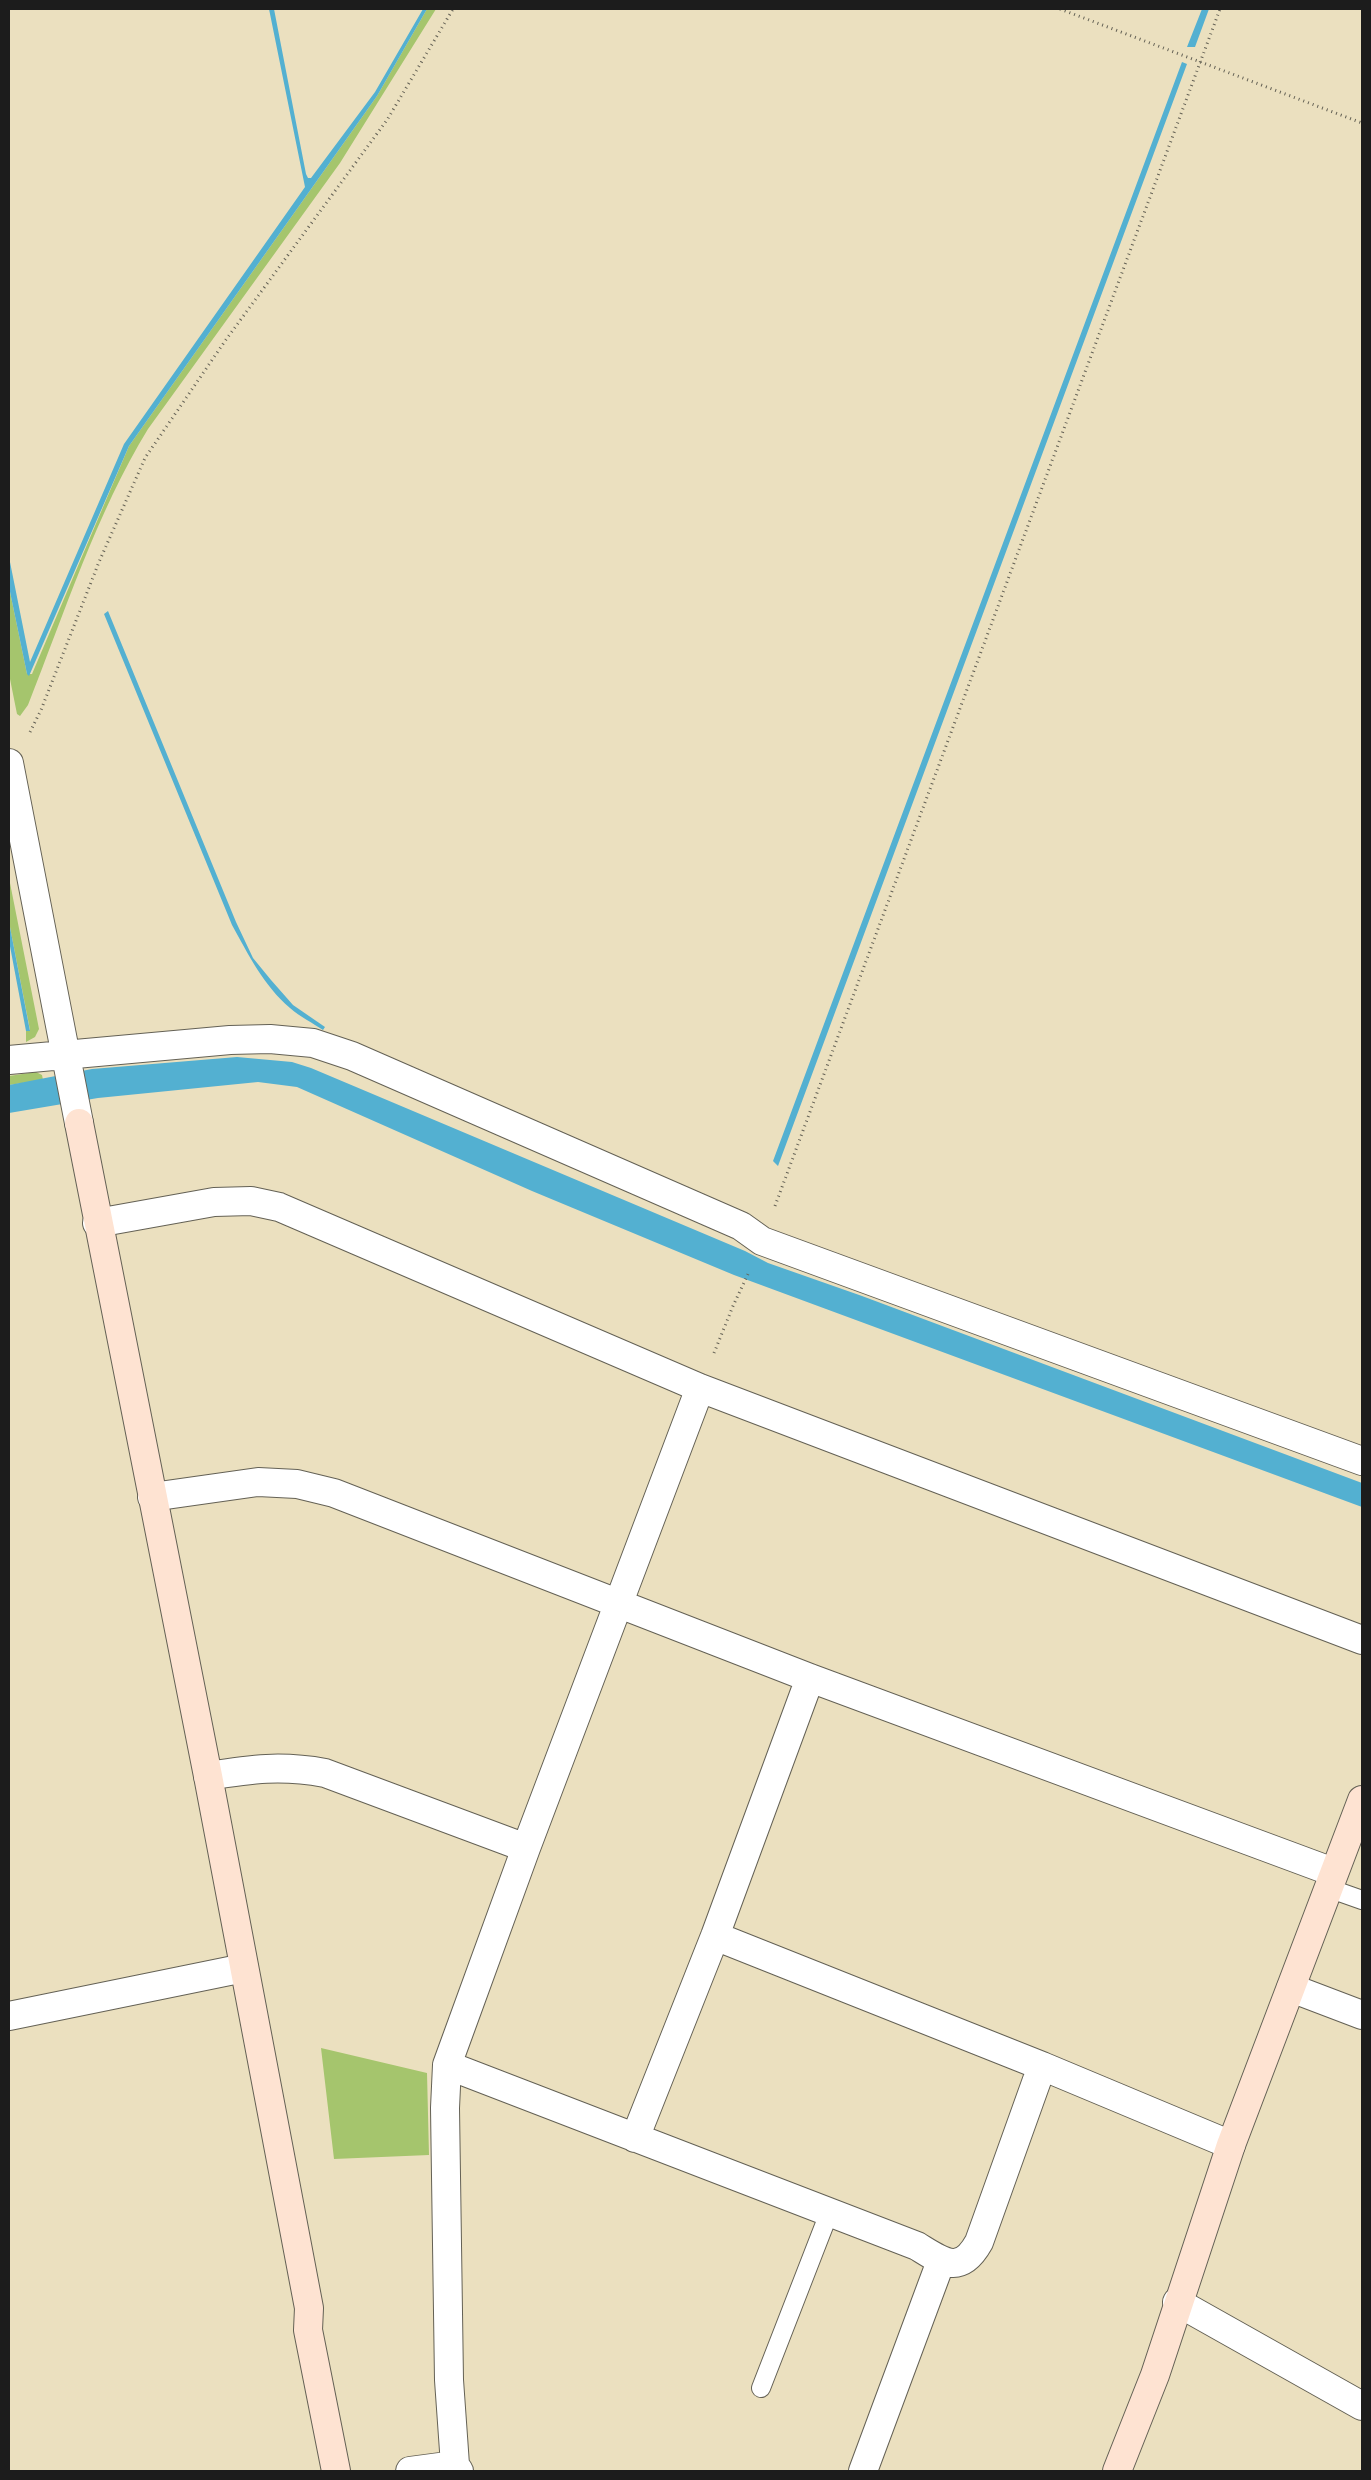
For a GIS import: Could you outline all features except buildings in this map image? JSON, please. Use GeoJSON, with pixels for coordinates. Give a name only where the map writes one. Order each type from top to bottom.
{"type":"FeatureCollection","features":[{"type":"Feature","properties":{"kind":"street"},"geometry":{"type":"LineString","coordinates":[[10,766],[65,1055],[208,1776],[309,2308],[308,2330],[336,2471]]}},
{"type":"Feature","properties":{"kind":"street"},"geometry":{"type":"LineString","coordinates":[[9,1060],[31,1056],[65,1055],[230,1040],[270,1039],[313,1043],[352,1056],[732,1222],[762,1241],[1362,1461]]}},
{"type":"Feature","properties":{"kind":"street"},"geometry":{"type":"LineString","coordinates":[[98,1223],[214,1202],[251,1201],[279,1207],[700,1388],[1362,1640]]}},
{"type":"Feature","properties":{"kind":"street"},"geometry":{"type":"LineString","coordinates":[[410,2471],[457,2468],[449,2380],[445,2108],[447,2065],[526,1848],[700,1388]]}},
{"type":"Feature","properties":{"kind":"street"},"geometry":{"type":"LineString","coordinates":[[152,1497],[258,1482],[298,1484],[334,1494],[1330,1880]]}},
{"type":"Feature","properties":{"kind":"street"},"geometry":{"type":"LineString","coordinates":[[635,2138],[715,1936],[810,1678]]}},
{"type":"Feature","properties":{"kind":"street"},"geometry":{"type":"LineString","coordinates":[[208,1776],[251,1769],[293,1767],[325,1773],[526,1848]]}},
{"type":"Feature","properties":{"kind":"street"},"geometry":{"type":"LineString","coordinates":[[1118,2471],[1154,2375],[1231,2145],[1330,1880],[1362,1800]]}},
{"type":"Feature","properties":{"kind":"street"},"geometry":{"type":"LineString","coordinates":[[715,1936],[1042,2066],[1231,2145]]}},
{"type":"Feature","properties":{"kind":"street"},"geometry":{"type":"LineString","coordinates":[[9,2016],[244,1968]]}},
{"type":"Feature","properties":{"kind":"street"},"geometry":{"type":"LineString","coordinates":[[1291,1988],[1362,2015]]}},
{"type":"Feature","properties":{"kind":"street"},"geometry":{"type":"LineString","coordinates":[[447,2065],[916,2246],[941,2261],[957,2263],[971,2257],[979,2242],[1042,2066]]}},
{"type":"Feature","properties":{"kind":"street"},"geometry":{"type":"LineString","coordinates":[[863,2471],[941,2261]]}},
{"type":"Feature","properties":{"kind":"street"},"geometry":{"type":"LineString","coordinates":[[1177,2302],[1362,2406]]}},
{"type":"Feature","properties":{"kind":"lane"},"geometry":{"type":"LineString","coordinates":[[1330,1880],[1362,1900]]}},
{"type":"Feature","properties":{"kind":"lane"},"geometry":{"type":"LineString","coordinates":[[761,2388],[829,2213]]}},
{"type":"Feature","properties":{"kind":"path"},"geometry":{"type":"LineString","coordinates":[[10,766],[41,710],[99,562],[145,458],[225,341],[387,120],[452,9]]}},
{"type":"Feature","properties":{"kind":"path"},"geometry":{"type":"LineString","coordinates":[[1060,9],[1362,123]]}},
{"type":"Feature","properties":{"kind":"path"},"geometry":{"type":"LineString","coordinates":[[700,1388],[762,1241],[1220,9]]}},
{"type":"Feature","properties":{"kind":"green space"},"geometry":{"type":"Polygon","coordinates":[[[427,9],[436,9],[340,163],[148,429],[113,494],[97,529],[28,705],[20,716],[17,714],[9,674],[9,587],[27,674],[32,674],[129,446],[377,96],[427,9]]]}},
{"type":"Feature","properties":{"kind":"green space"},"geometry":{"type":"Polygon","coordinates":[[[9,878],[39,1029],[35,1037],[26,1042],[26,1031],[30,1030],[9,922],[9,878]]]}},
{"type":"Feature","properties":{"kind":"green space"},"geometry":{"type":"Polygon","coordinates":[[[36,1072],[42,1075],[43,1080],[9,1085],[9,1076],[36,1072]]]}},
{"type":"Feature","properties":{"kind":"green space"},"geometry":{"type":"Polygon","coordinates":[[[321,2048],[427,2073],[429,2155],[334,2159],[321,2048]]]}},
{"type":"Feature","properties":{"kind":"water"},"geometry":{"type":"Polygon","coordinates":[[[269,9],[274,9],[306,174],[308,178],[311,178],[375,92],[423,9],[427,9],[377,96],[129,446],[29,676],[27,674],[9,587],[9,557],[30,662],[124,444],[305,187],[269,9]]]}},
{"type":"Feature","properties":{"kind":"water"},"geometry":{"type":"Polygon","coordinates":[[[1202,9],[1209,9],[1195,47],[1187,47],[1202,9]]]}},
{"type":"Feature","properties":{"kind":"water"},"geometry":{"type":"Polygon","coordinates":[[[1182,62],[1187,64],[778,1166],[773,1161],[1182,62]]]}},
{"type":"Feature","properties":{"kind":"water"},"geometry":{"type":"Polygon","coordinates":[[[108,611],[236,922],[253,958],[293,1005],[325,1027],[323,1030],[294,1011],[272,990],[257,969],[232,925],[104,614],[108,611]]]}},
{"type":"Feature","properties":{"kind":"water"},"geometry":{"type":"Polygon","coordinates":[[[9,922],[30,1031],[26,1031],[9,941],[9,922]]]}},
{"type":"Feature","properties":{"kind":"water"},"geometry":{"type":"Polygon","coordinates":[[[237,1057],[292,1062],[311,1068],[745,1251],[768,1263],[862,1296],[1362,1483],[1362,1507],[734,1275],[532,1191],[297,1087],[258,1082],[98,1098],[9,1113],[9,1085],[92,1069],[237,1057]]]}}]}
